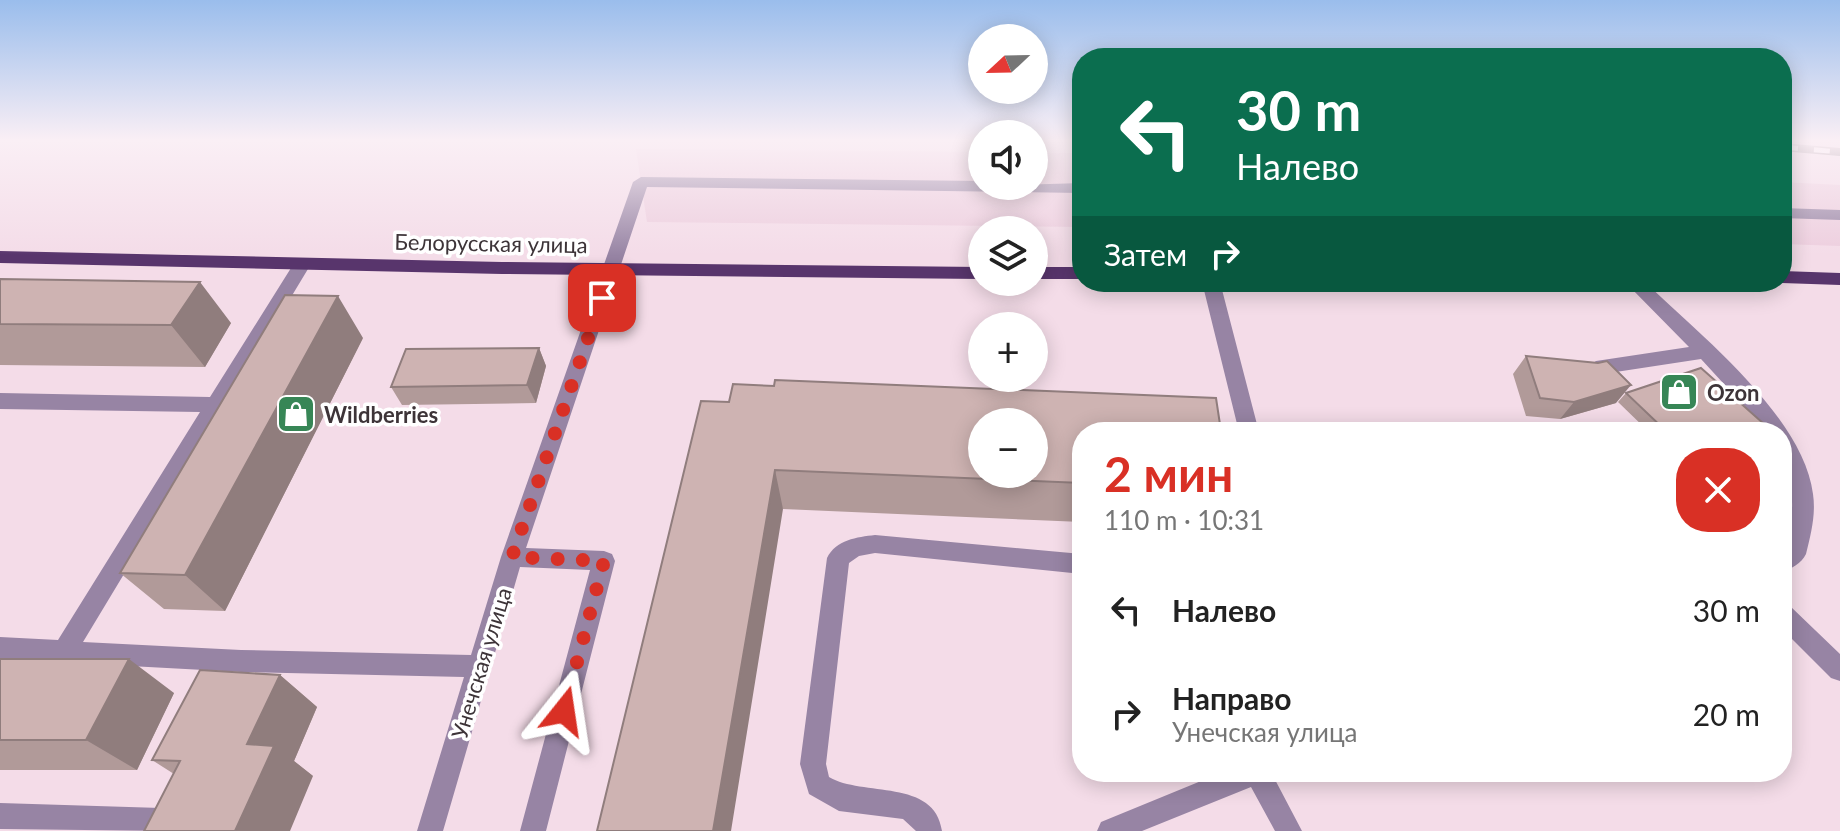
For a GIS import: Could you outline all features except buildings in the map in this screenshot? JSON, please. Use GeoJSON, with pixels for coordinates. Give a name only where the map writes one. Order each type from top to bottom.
{"type":"FeatureCollection","features":[{"type":"Feature","properties":{"kind":"main road","name":"Белорусская улица"},"geometry":{"type":"LineString","coordinates":[[0,257],[968,273]]}},
{"type":"Feature","properties":{"kind":"main road"},"geometry":{"type":"LineString","coordinates":[[1048,273],[1072,273]]}},
{"type":"Feature","properties":{"kind":"main road"},"geometry":{"type":"LineString","coordinates":[[1792,277],[1840,279]]}},
{"type":"Feature","properties":{"kind":"street","name":"Унечская улица"},"geometry":{"type":"LineString","coordinates":[[430,831],[512,557],[641,182],[1072,188]]}},
{"type":"Feature","properties":{"kind":"street"},"geometry":{"type":"LineString","coordinates":[[1792,213],[1840,215]]}},
{"type":"Feature","properties":{"kind":"street"},"geometry":{"type":"LineString","coordinates":[[64,652],[212,405],[302,264]]}},
{"type":"Feature","properties":{"kind":"street"},"geometry":{"type":"LineString","coordinates":[[1214,292],[1246,422]]}},
{"type":"Feature","properties":{"kind":"street"},"geometry":{"type":"LineString","coordinates":[[1644,292],[1706,351],[1770,422]]}},
{"type":"Feature","properties":{"kind":"street"},"geometry":{"type":"LineString","coordinates":[[1596,368],[1706,351]]}},
{"type":"Feature","properties":{"kind":"street"},"geometry":{"type":"LineString","coordinates":[[0,401],[212,405]]}},
{"type":"Feature","properties":{"kind":"street"},"geometry":{"type":"LineString","coordinates":[[1792,458],[1803,481],[1803,524],[1792,556]]}},
{"type":"Feature","properties":{"kind":"street"},"geometry":{"type":"LineString","coordinates":[[929,831],[928,823],[909,807],[839,798],[818,785],[813,764],[838,558],[854,547],[875,544],[1072,563]]}},
{"type":"Feature","properties":{"kind":"street"},"geometry":{"type":"LineString","coordinates":[[512,557],[604,561],[533,831]]}},
{"type":"Feature","properties":{"kind":"street"},"geometry":{"type":"LineString","coordinates":[[1792,623],[1840,670]]}},
{"type":"Feature","properties":{"kind":"street"},"geometry":{"type":"LineString","coordinates":[[0,648],[241,661],[481,666]]}},
{"type":"Feature","properties":{"kind":"street"},"geometry":{"type":"LineString","coordinates":[[228,688],[241,661]]}},
{"type":"Feature","properties":{"kind":"street"},"geometry":{"type":"LineString","coordinates":[[1110,831],[1231,782]]}},
{"type":"Feature","properties":{"kind":"street"},"geometry":{"type":"LineString","coordinates":[[1262,782],[1289,831]]}},
{"type":"Feature","properties":{"kind":"street"},"geometry":{"type":"LineString","coordinates":[[0,816],[158,826],[174,794]]}},
{"type":"Feature","properties":{"kind":"shaded area"},"geometry":{"type":"Polygon","coordinates":[[[640,178],[968,178],[968,200],[1048,200],[1048,178],[1072,178],[1072,227],[1048,227],[1048,216],[968,216],[968,226],[647,222],[640,178]]]}},
{"type":"Feature","properties":{"kind":"shaded area"},"geometry":{"type":"Polygon","coordinates":[[[1792,183],[1840,185],[1840,246],[1792,244],[1792,183]]]}},
{"type":"Feature","properties":{"kind":"place","name":"Ozon"},"geometry":{"type":"Point","coordinates":[1679,392]}},
{"type":"Feature","properties":{"kind":"place","name":"Wildberries"},"geometry":{"type":"Point","coordinates":[296,414]}},
{"type":"Feature","properties":{"kind":"route"},"geometry":{"type":"LineString","coordinates":[[564,711],[604,561],[512,557],[602,298]]}}]}
